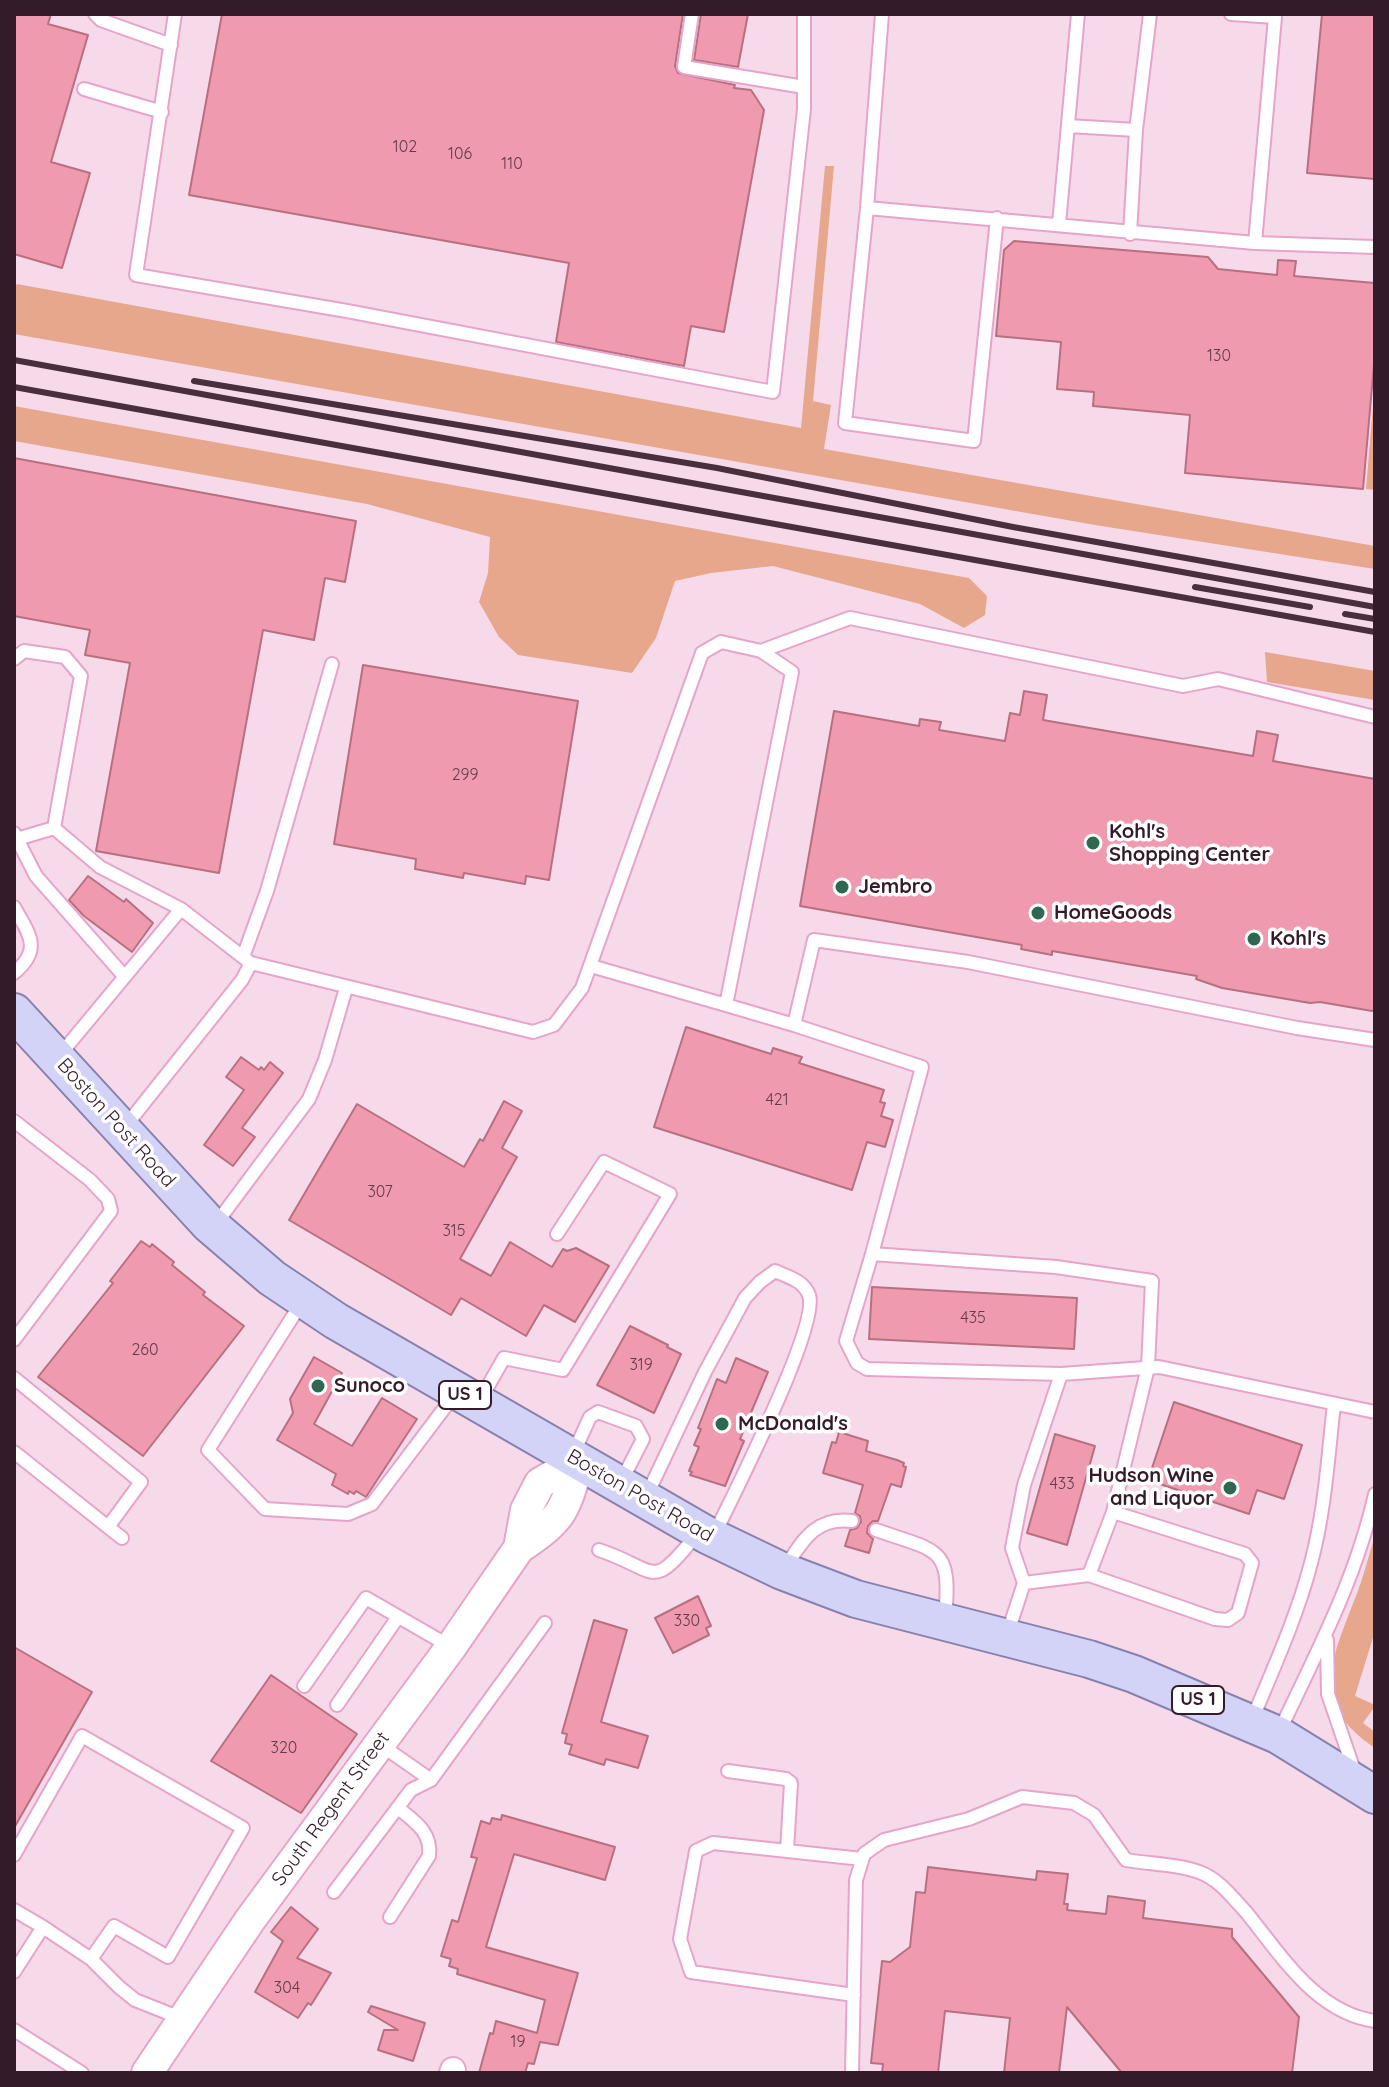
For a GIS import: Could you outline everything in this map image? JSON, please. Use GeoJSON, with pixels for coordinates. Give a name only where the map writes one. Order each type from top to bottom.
{"type":"FeatureCollection","features":[{"type":"Feature","properties":{"kind":"main road","name":"Boston Post Road"},"geometry":{"type":"LineString","coordinates":[[14,1012],[241,1254],[303,1300],[632,1492],[707,1535],[782,1571],[856,1599],[1089,1659],[1264,1729],[1367,1789]]}},
{"type":"Feature","properties":{"kind":"street","name":"South Regent Street"},"geometry":{"type":"LineString","coordinates":[[147,2073],[250,1920],[451,1647],[519,1548],[526,1510],[540,1483],[575,1459]]}},
{"type":"Feature","properties":{"kind":"lane"},"geometry":{"type":"LineString","coordinates":[[95,14],[101,20],[171,45]]}},
{"type":"Feature","properties":{"kind":"lane"},"geometry":{"type":"LineString","coordinates":[[175,14],[136,275],[347,311],[773,392],[804,109],[804,14]]}},
{"type":"Feature","properties":{"kind":"lane"},"geometry":{"type":"LineString","coordinates":[[692,14],[684,67],[804,87]]}},
{"type":"Feature","properties":{"kind":"lane"},"geometry":{"type":"LineString","coordinates":[[882,14],[867,208],[845,423],[974,441],[997,218]]}},
{"type":"Feature","properties":{"kind":"lane"},"geometry":{"type":"LineString","coordinates":[[1059,224],[1078,14]]}},
{"type":"Feature","properties":{"kind":"lane"},"geometry":{"type":"LineString","coordinates":[[1130,234],[1136,130],[1150,14]]}},
{"type":"Feature","properties":{"kind":"lane"},"geometry":{"type":"LineString","coordinates":[[1231,14],[1275,17],[1255,243]]}},
{"type":"Feature","properties":{"kind":"lane"},"geometry":{"type":"LineString","coordinates":[[84,89],[162,112]]}},
{"type":"Feature","properties":{"kind":"lane"},"geometry":{"type":"LineString","coordinates":[[1068,126],[1136,130]]}},
{"type":"Feature","properties":{"kind":"lane"},"geometry":{"type":"LineString","coordinates":[[867,208],[1059,224],[1130,234],[1375,247]]}},
{"type":"Feature","properties":{"kind":"lane"},"geometry":{"type":"LineString","coordinates":[[761,651],[850,618],[1183,686],[1218,679],[1375,717]]}},
{"type":"Feature","properties":{"kind":"lane"},"geometry":{"type":"LineString","coordinates":[[54,828],[100,867],[181,909],[247,960],[346,988],[533,1032],[554,1025],[582,988],[702,653],[721,642],[761,651],[792,672],[726,1005]]}},
{"type":"Feature","properties":{"kind":"lane"},"geometry":{"type":"LineString","coordinates":[[14,659],[24,651],[65,657],[81,676],[54,828]]}},
{"type":"Feature","properties":{"kind":"lane"},"geometry":{"type":"LineString","coordinates":[[122,1130],[242,980],[332,664]]}},
{"type":"Feature","properties":{"kind":"lane"},"geometry":{"type":"LineString","coordinates":[[54,828],[16,836],[36,876],[124,976]]}},
{"type":"Feature","properties":{"kind":"lane"},"geometry":{"type":"LineString","coordinates":[[14,907],[31,938],[32,950],[26,963],[14,973]]}},
{"type":"Feature","properties":{"kind":"lane"},"geometry":{"type":"LineString","coordinates":[[56,1058],[181,909]]}},
{"type":"Feature","properties":{"kind":"lane"},"geometry":{"type":"LineString","coordinates":[[794,1025],[814,940],[968,962],[1297,1028],[1375,1040]]}},
{"type":"Feature","properties":{"kind":"lane"},"geometry":{"type":"LineString","coordinates":[[591,966],[794,1025],[922,1067],[846,1341],[857,1363],[875,1370],[1061,1374],[1159,1367],[1375,1412]]}},
{"type":"Feature","properties":{"kind":"lane"},"geometry":{"type":"LineString","coordinates":[[213,1227],[309,1099],[325,1060],[346,988]]}},
{"type":"Feature","properties":{"kind":"lane"},"geometry":{"type":"LineString","coordinates":[[14,1121],[90,1180],[108,1199],[111,1211],[14,1340]]}},
{"type":"Feature","properties":{"kind":"lane"},"geometry":{"type":"LineString","coordinates":[[303,1300],[208,1450],[265,1509],[348,1514],[372,1504],[504,1358],[563,1370],[670,1194],[604,1162],[557,1234]]}},
{"type":"Feature","properties":{"kind":"lane"},"geometry":{"type":"LineString","coordinates":[[872,1254],[1056,1267],[1152,1281],[1148,1367],[1113,1512],[1089,1575]]}},
{"type":"Feature","properties":{"kind":"lane"},"geometry":{"type":"LineString","coordinates":[[599,1550],[648,1573],[661,1573],[707,1535],[788,1377],[809,1313],[810,1297],[800,1282],[775,1271],[745,1298],[705,1372],[632,1492]]}},
{"type":"Feature","properties":{"kind":"lane"},"geometry":{"type":"LineString","coordinates":[[1006,1639],[1024,1583],[1012,1548],[1024,1485],[1061,1374]]}},
{"type":"Feature","properties":{"kind":"lane"},"geometry":{"type":"LineString","coordinates":[[14,1378],[141,1482],[108,1527]]}},
{"type":"Feature","properties":{"kind":"lane"},"geometry":{"type":"LineString","coordinates":[[1264,1729],[1321,1520],[1334,1404]]}},
{"type":"Feature","properties":{"kind":"lane"},"geometry":{"type":"LineString","coordinates":[[575,1459],[586,1425],[590,1417],[598,1412],[636,1426],[643,1439],[632,1492]]}},
{"type":"Feature","properties":{"kind":"lane"},"geometry":{"type":"LineString","coordinates":[[14,1452],[122,1538]]}},
{"type":"Feature","properties":{"kind":"lane"},"geometry":{"type":"LineString","coordinates":[[1264,1729],[1329,1629],[1358,1558],[1375,1494]]}},
{"type":"Feature","properties":{"kind":"lane"},"geometry":{"type":"LineString","coordinates":[[1024,1583],[1089,1575],[1215,1619],[1228,1620],[1238,1613],[1252,1563],[1245,1554],[1113,1512]]}},
{"type":"Feature","properties":{"kind":"lane"},"geometry":{"type":"LineString","coordinates":[[782,1571],[810,1532],[837,1519],[852,1521]]}},
{"type":"Feature","properties":{"kind":"lane"},"geometry":{"type":"LineString","coordinates":[[876,1530],[934,1551],[944,1565],[948,1586],[944,1623]]}},
{"type":"Feature","properties":{"kind":"lane"},"geometry":{"type":"LineString","coordinates":[[304,1686],[366,1598],[451,1647]]}},
{"type":"Feature","properties":{"kind":"lane"},"geometry":{"type":"LineString","coordinates":[[337,1705],[398,1617]]}},
{"type":"Feature","properties":{"kind":"lane"},"geometry":{"type":"LineString","coordinates":[[334,1892],[411,1790],[431,1780],[545,1623]]}},
{"type":"Feature","properties":{"kind":"lane"},"geometry":{"type":"LineString","coordinates":[[1329,1629],[1326,1654],[1328,1694],[1367,1789]]}},
{"type":"Feature","properties":{"kind":"lane"},"geometry":{"type":"LineString","coordinates":[[14,1855],[82,1736],[243,1828],[168,1957],[114,1926],[91,1959]]}},
{"type":"Feature","properties":{"kind":"lane"},"geometry":{"type":"LineString","coordinates":[[380,1743],[431,1780]]}},
{"type":"Feature","properties":{"kind":"lane"},"geometry":{"type":"LineString","coordinates":[[728,1771],[786,1779],[791,1783],[787,1851]]}},
{"type":"Feature","properties":{"kind":"lane"},"geometry":{"type":"LineString","coordinates":[[852,2073],[856,1880],[864,1854],[884,1840],[969,1819],[1022,1797],[1074,1803],[1094,1815],[1126,1860],[1199,1872],[1224,1887],[1322,1999],[1343,2012],[1375,2021]]}},
{"type":"Feature","properties":{"kind":"lane"},"geometry":{"type":"LineString","coordinates":[[390,1917],[429,1856],[431,1844],[425,1831],[398,1808]]}},
{"type":"Feature","properties":{"kind":"lane"},"geometry":{"type":"LineString","coordinates":[[854,1995],[691,1972],[680,1939],[696,1851],[713,1843],[862,1859]]}},
{"type":"Feature","properties":{"kind":"lane"},"geometry":{"type":"LineString","coordinates":[[14,1910],[91,1959],[135,2000],[183,2019]]}},
{"type":"Feature","properties":{"kind":"lane"},"geometry":{"type":"LineString","coordinates":[[14,1972],[43,1927]]}},
{"type":"Feature","properties":{"kind":"lane"},"geometry":{"type":"LineString","coordinates":[[14,2030],[82,2073]]}},
{"type":"Feature","properties":{"kind":"shaded area"},"geometry":{"type":"Polygon","coordinates":[[[825,166],[834,166],[813,401],[831,405],[824,449],[1375,546],[1375,569],[1095,525],[14,334],[14,289],[17,284],[801,428],[825,166]]]}},
{"type":"Feature","properties":{"kind":"shaded area"},"geometry":{"type":"Polygon","coordinates":[[[1375,382],[1375,490],[1366,489],[1375,382]]]}},
{"type":"Feature","properties":{"kind":"shaded area"},"geometry":{"type":"Polygon","coordinates":[[[14,406],[969,578],[987,596],[985,615],[964,628],[920,604],[773,566],[711,573],[675,581],[656,638],[632,673],[518,655],[499,637],[479,602],[488,573],[490,537],[367,504],[14,441],[14,406]]]}},
{"type":"Feature","properties":{"kind":"shaded area"},"geometry":{"type":"Polygon","coordinates":[[[1265,652],[1375,671],[1375,700],[1267,682],[1265,652]]]}},
{"type":"Feature","properties":{"kind":"shaded area"},"geometry":{"type":"Polygon","coordinates":[[[1375,1536],[1375,1631],[1355,1696],[1373,1704],[1363,1723],[1375,1732],[1375,1748],[1340,1715],[1333,1698],[1331,1681],[1338,1644],[1375,1536]]]}},
{"type":"Feature","properties":{"kind":"building"},"geometry":{"type":"Polygon","coordinates":[[[14,14],[51,14],[48,24],[88,35],[51,162],[90,173],[62,268],[14,254],[14,14]]]}},
{"type":"Feature","properties":{"kind":"building"},"geometry":{"type":"Polygon","coordinates":[[[222,14],[683,14],[675,66],[678,73],[751,90],[764,110],[724,332],[691,326],[684,366],[556,342],[569,263],[189,195],[222,14]]]}},
{"type":"Feature","properties":{"kind":"building"},"geometry":{"type":"Polygon","coordinates":[[[701,14],[748,14],[738,67],[694,60],[701,14]]]}},
{"type":"Feature","properties":{"kind":"building"},"geometry":{"type":"Polygon","coordinates":[[[1322,14],[1375,14],[1375,179],[1307,173],[1322,14]]]}},
{"type":"Feature","properties":{"kind":"building"},"geometry":{"type":"Polygon","coordinates":[[[1014,241],[1208,257],[1218,269],[1277,275],[1278,260],[1296,261],[1294,276],[1375,283],[1375,353],[1363,489],[1185,473],[1190,415],[1093,406],[1094,392],[1057,389],[1061,342],[996,336],[1004,250],[1014,241]]]}},
{"type":"Feature","properties":{"kind":"building"},"geometry":{"type":"Polygon","coordinates":[[[14,458],[356,521],[345,582],[325,578],[314,640],[263,630],[219,873],[96,851],[130,663],[85,655],[90,630],[14,616],[14,458]]]}},
{"type":"Feature","properties":{"kind":"building"},"geometry":{"type":"Polygon","coordinates":[[[363,665],[578,701],[549,880],[526,876],[525,884],[464,873],[463,878],[415,869],[416,859],[334,844],[363,665]]]}},
{"type":"Feature","properties":{"kind":"building","name":"Kohl's Shopping Center"},"geometry":{"type":"Polygon","coordinates":[[[1024,691],[1047,695],[1043,720],[1253,756],[1257,731],[1278,735],[1273,761],[1375,779],[1375,1009],[1310,1003],[1222,988],[1196,979],[1197,976],[1052,951],[1052,955],[1021,949],[1022,945],[800,906],[834,711],[919,726],[920,719],[941,722],[939,730],[1005,741],[1010,713],[1020,715],[1024,691]]]}},
{"type":"Feature","properties":{"kind":"building"},"geometry":{"type":"Polygon","coordinates":[[[88,876],[124,902],[126,899],[153,923],[132,952],[84,916],[69,900],[88,876]]]}},
{"type":"Feature","properties":{"kind":"building"},"geometry":{"type":"Polygon","coordinates":[[[686,1027],[771,1054],[773,1048],[802,1057],[799,1063],[884,1090],[880,1102],[885,1103],[881,1116],[893,1120],[885,1147],[867,1142],[852,1190],[654,1127],[686,1027]]]}},
{"type":"Feature","properties":{"kind":"building"},"geometry":{"type":"Polygon","coordinates":[[[241,1057],[259,1070],[261,1067],[264,1070],[270,1062],[283,1073],[242,1128],[255,1137],[233,1166],[204,1145],[244,1090],[226,1077],[241,1057]]]}},
{"type":"Feature","properties":{"kind":"building"},"geometry":{"type":"Polygon","coordinates":[[[504,1101],[522,1111],[502,1148],[517,1157],[460,1259],[491,1276],[510,1242],[552,1267],[563,1249],[576,1248],[609,1266],[575,1322],[544,1305],[526,1336],[461,1298],[451,1315],[289,1220],[357,1104],[464,1167],[480,1139],[483,1141],[504,1101]]]}},
{"type":"Feature","properties":{"kind":"building"},"geometry":{"type":"Polygon","coordinates":[[[141,1241],[150,1247],[152,1244],[174,1262],[172,1265],[205,1292],[203,1295],[244,1326],[143,1456],[38,1377],[113,1283],[110,1281],[141,1241]]]}},
{"type":"Feature","properties":{"kind":"building"},"geometry":{"type":"Polygon","coordinates":[[[872,1287],[1077,1298],[1074,1349],[869,1339],[872,1287]]]}},
{"type":"Feature","properties":{"kind":"building"},"geometry":{"type":"Polygon","coordinates":[[[630,1326],[681,1354],[654,1413],[597,1385],[630,1326]]]}},
{"type":"Feature","properties":{"kind":"building"},"geometry":{"type":"Polygon","coordinates":[[[314,1357],[342,1373],[314,1424],[352,1446],[382,1398],[417,1419],[366,1497],[356,1491],[354,1494],[349,1491],[348,1494],[332,1485],[336,1474],[277,1440],[293,1413],[290,1399],[314,1357]]]}},
{"type":"Feature","properties":{"kind":"building","name":"McDonald's"},"geometry":{"type":"Polygon","coordinates":[[[736,1358],[768,1372],[740,1439],[744,1441],[725,1486],[690,1475],[692,1472],[689,1471],[699,1447],[694,1445],[701,1429],[698,1428],[717,1379],[726,1383],[736,1358]]]}},
{"type":"Feature","properties":{"kind":"building"},"geometry":{"type":"Polygon","coordinates":[[[1174,1402],[1302,1445],[1284,1499],[1257,1490],[1249,1514],[1148,1480],[1174,1402]]]}},
{"type":"Feature","properties":{"kind":"building"},"geometry":{"type":"Polygon","coordinates":[[[839,1432],[868,1441],[866,1451],[897,1460],[906,1467],[901,1487],[891,1484],[878,1521],[868,1526],[867,1533],[873,1539],[869,1553],[845,1546],[850,1530],[857,1528],[861,1522],[860,1516],[855,1513],[863,1485],[823,1473],[832,1442],[836,1443],[839,1432]]]}},
{"type":"Feature","properties":{"kind":"building"},"geometry":{"type":"Polygon","coordinates":[[[1055,1434],[1095,1446],[1067,1545],[1027,1533],[1055,1434]]]}},
{"type":"Feature","properties":{"kind":"building"},"geometry":{"type":"Polygon","coordinates":[[[698,1596],[711,1626],[706,1628],[709,1635],[673,1653],[655,1618],[698,1596]]]}},
{"type":"Feature","properties":{"kind":"building"},"geometry":{"type":"Polygon","coordinates":[[[594,1620],[627,1630],[601,1722],[648,1736],[638,1768],[606,1759],[604,1765],[569,1754],[572,1745],[565,1743],[567,1734],[562,1733],[594,1620]]]}},
{"type":"Feature","properties":{"kind":"building"},"geometry":{"type":"Polygon","coordinates":[[[14,1647],[92,1692],[14,1828],[14,1647]]]}},
{"type":"Feature","properties":{"kind":"building"},"geometry":{"type":"Polygon","coordinates":[[[271,1675],[357,1734],[301,1813],[211,1761],[271,1675]]]}},
{"type":"Feature","properties":{"kind":"building"},"geometry":{"type":"Polygon","coordinates":[[[502,1815],[615,1847],[605,1880],[514,1854],[486,1947],[578,1973],[558,2045],[540,2042],[534,2064],[528,2063],[525,2073],[479,2073],[496,2021],[537,2033],[545,2000],[457,1974],[458,1969],[449,1966],[451,1959],[441,1956],[452,1920],[458,1922],[477,1858],[471,1857],[481,1821],[490,1824],[492,1818],[501,1820],[502,1815]]]}},
{"type":"Feature","properties":{"kind":"building"},"geometry":{"type":"Polygon","coordinates":[[[928,1867],[1036,1880],[1037,1871],[1068,1874],[1064,1904],[1068,1904],[1067,1910],[1106,1914],[1108,1896],[1145,1901],[1143,1918],[1232,1929],[1232,1937],[1299,2017],[1292,2073],[1122,2073],[1067,2007],[1059,2073],[1004,2073],[1010,2018],[945,2011],[938,2073],[882,2073],[883,2064],[871,2063],[882,1961],[890,1962],[910,1947],[916,1892],[925,1893],[928,1867]]]}},
{"type":"Feature","properties":{"kind":"building"},"geometry":{"type":"Polygon","coordinates":[[[291,1907],[318,1929],[297,1958],[331,1973],[311,2005],[308,2003],[298,2018],[255,1992],[283,1941],[271,1932],[291,1907]]]}},
{"type":"Feature","properties":{"kind":"building"},"geometry":{"type":"Polygon","coordinates":[[[371,2006],[425,2023],[413,2061],[378,2050],[384,2030],[398,2030],[368,2012],[371,2006]]]}},
{"type":"Feature","properties":{"kind":"railway"},"geometry":{"type":"LineString","coordinates":[[14,360],[1375,607]]}},
{"type":"Feature","properties":{"kind":"railway"},"geometry":{"type":"LineString","coordinates":[[194,381],[717,468],[1013,527],[1375,592]]}},
{"type":"Feature","properties":{"kind":"railway"},"geometry":{"type":"LineString","coordinates":[[14,387],[1375,632]]}},
{"type":"Feature","properties":{"kind":"railway"},"geometry":{"type":"LineString","coordinates":[[1195,587],[1310,607]]}},
{"type":"Feature","properties":{"kind":"railway"},"geometry":{"type":"LineString","coordinates":[[1345,614],[1375,619]]}},
{"type":"Feature","properties":{"kind":"place","name":"Kohl's Shopping Center"},"geometry":{"type":"Point","coordinates":[1093,843]}},
{"type":"Feature","properties":{"kind":"place","name":"Jembro"},"geometry":{"type":"Point","coordinates":[842,887]}},
{"type":"Feature","properties":{"kind":"place","name":"HomeGoods"},"geometry":{"type":"Point","coordinates":[1038,913]}},
{"type":"Feature","properties":{"kind":"place","name":"Kohl's"},"geometry":{"type":"Point","coordinates":[1254,939]}},
{"type":"Feature","properties":{"kind":"place","name":"Sunoco"},"geometry":{"type":"Point","coordinates":[318,1386]}},
{"type":"Feature","properties":{"kind":"place","name":"McDonald's"},"geometry":{"type":"Point","coordinates":[722,1424]}},
{"type":"Feature","properties":{"kind":"place","name":"Hudson Wine and Liquor"},"geometry":{"type":"Point","coordinates":[1230,1488]}}]}
